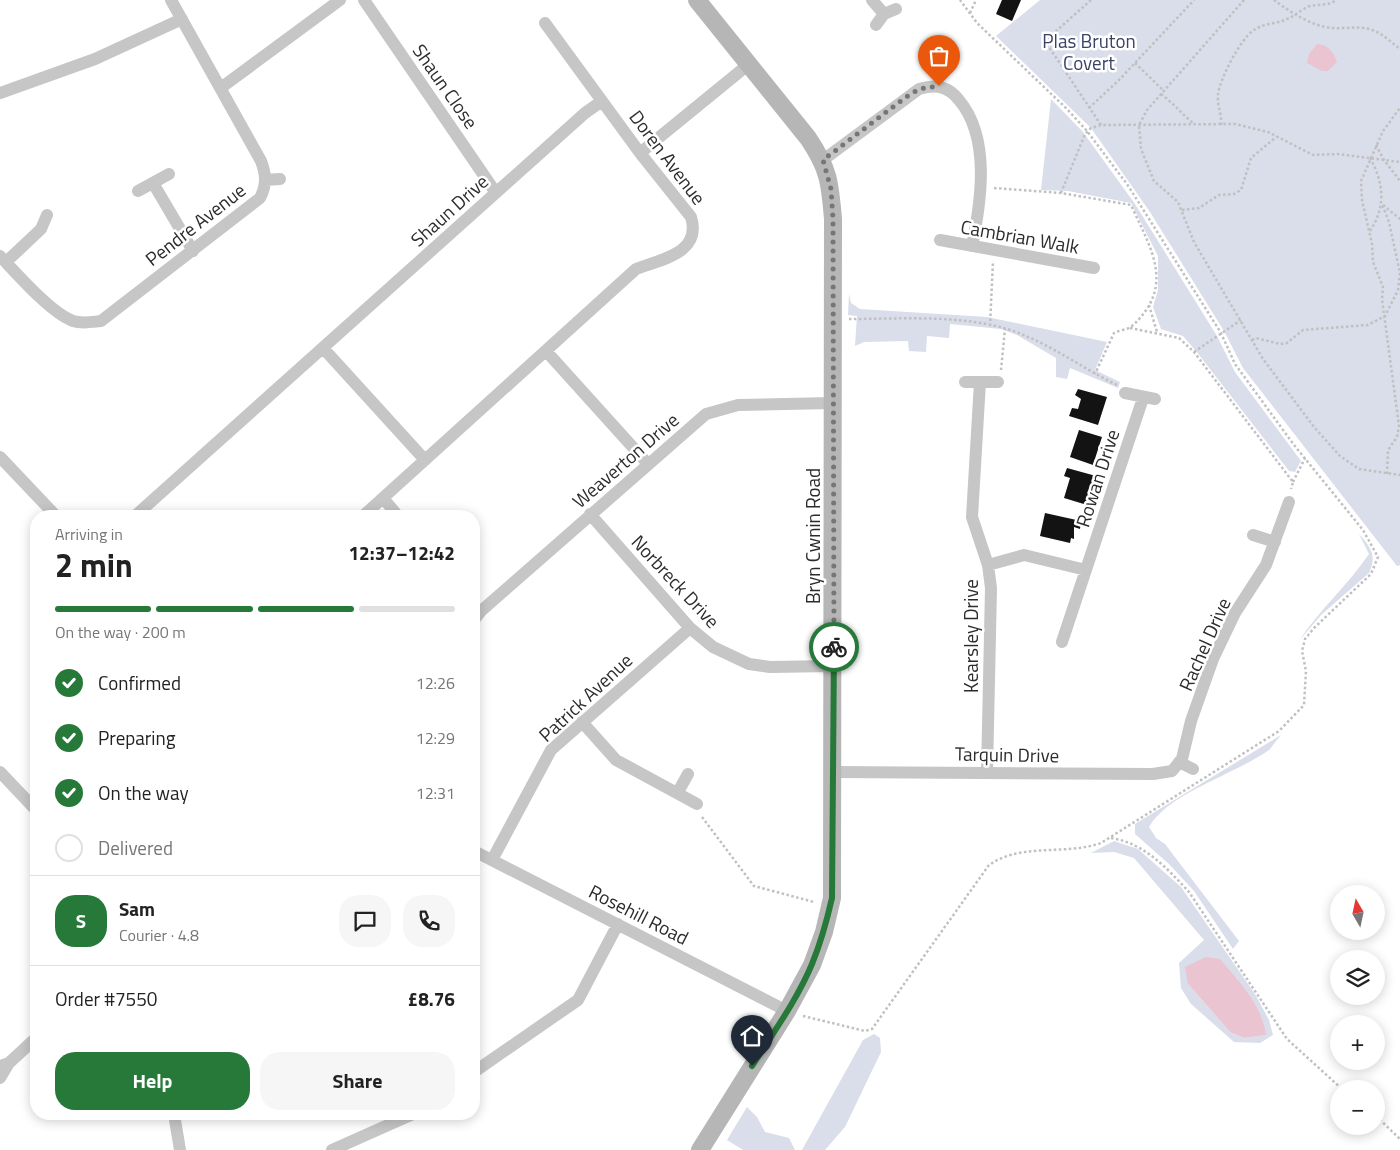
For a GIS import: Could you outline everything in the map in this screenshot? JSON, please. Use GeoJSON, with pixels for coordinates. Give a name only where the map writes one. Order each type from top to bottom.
{"type":"FeatureCollection","features":[{"type":"Feature","properties":{"kind":"street","name":"Pendre Avenue"},"geometry":{"type":"LineString","coordinates":[[3,259],[46,302],[72,320],[84,323],[101,321],[254,204],[264,190],[265,180],[261,161],[222,88],[171,0]]}},
{"type":"Feature","properties":{"kind":"street"},"geometry":{"type":"LineString","coordinates":[[222,88],[340,0]]}},
{"type":"Feature","properties":{"kind":"street","name":"Shaun Close"},"geometry":{"type":"LineString","coordinates":[[364,0],[496,193]]}},
{"type":"Feature","properties":{"kind":"street","name":"Bryn Cwnin Road"},"geometry":{"type":"LineString","coordinates":[[697,0],[823,160],[831,189],[833,219],[834,666],[832,898],[824,932],[792,1012],[700,1150]]}},
{"type":"Feature","properties":{"kind":"street"},"geometry":{"type":"LineString","coordinates":[[872,0],[884,14]]}},
{"type":"Feature","properties":{"kind":"street"},"geometry":{"type":"LineString","coordinates":[[876,25],[884,14],[896,9]]}},
{"type":"Feature","properties":{"kind":"street"},"geometry":{"type":"LineString","coordinates":[[0,93],[95,59],[182,19]]}},
{"type":"Feature","properties":{"kind":"street","name":"Doren Avenue"},"geometry":{"type":"LineString","coordinates":[[370,510],[636,269],[678,253],[693,239],[694,228],[691,218],[640,154],[545,23]]}},
{"type":"Feature","properties":{"kind":"street"},"geometry":{"type":"LineString","coordinates":[[640,154],[749,64]]}},
{"type":"Feature","properties":{"kind":"street"},"geometry":{"type":"LineString","coordinates":[[823,160],[919,89],[939,86],[948,89],[960,100],[974,127],[980,164],[977,221],[972,246]]}},
{"type":"Feature","properties":{"kind":"street","name":"Shaun Drive"},"geometry":{"type":"LineString","coordinates":[[142,510],[585,113],[602,101]]}},
{"type":"Feature","properties":{"kind":"street"},"geometry":{"type":"LineString","coordinates":[[138,191],[169,174]]}},
{"type":"Feature","properties":{"kind":"street"},"geometry":{"type":"LineString","coordinates":[[265,180],[280,179]]}},
{"type":"Feature","properties":{"kind":"street"},"geometry":{"type":"LineString","coordinates":[[153,183],[193,251]]}},
{"type":"Feature","properties":{"kind":"street"},"geometry":{"type":"LineString","coordinates":[[3,259],[42,229],[47,215]]}},
{"type":"Feature","properties":{"kind":"street","name":"Cambrian Walk"},"geometry":{"type":"LineString","coordinates":[[940,240],[1094,268]]}},
{"type":"Feature","properties":{"kind":"street"},"geometry":{"type":"LineString","coordinates":[[323,348],[425,460]]}},
{"type":"Feature","properties":{"kind":"street"},"geometry":{"type":"LineString","coordinates":[[546,351],[648,464]]}},
{"type":"Feature","properties":{"kind":"street"},"geometry":{"type":"LineString","coordinates":[[965,382],[998,382]]}},
{"type":"Feature","properties":{"kind":"street","name":"Kearsley Drive"},"geometry":{"type":"LineString","coordinates":[[980,382],[972,517],[988,565],[991,588],[987,772]]}},
{"type":"Feature","properties":{"kind":"street","name":"Rowan Drive"},"geometry":{"type":"LineString","coordinates":[[1062,642],[1086,570],[1149,399],[1125,393]]}},
{"type":"Feature","properties":{"kind":"street","name":"Weaverton Drive"},"geometry":{"type":"LineString","coordinates":[[480,608],[706,414],[738,404],[832,403]]}},
{"type":"Feature","properties":{"kind":"street"},"geometry":{"type":"LineString","coordinates":[[0,458],[50,510]]}},
{"type":"Feature","properties":{"kind":"street"},"geometry":{"type":"LineString","coordinates":[[383,498],[393,510]]}},
{"type":"Feature","properties":{"kind":"street","name":"Rachel Drive"},"geometry":{"type":"LineString","coordinates":[[1178,764],[1213,659],[1235,613],[1266,565],[1289,502]]}},
{"type":"Feature","properties":{"kind":"street","name":"Norbreck Drive"},"geometry":{"type":"LineString","coordinates":[[590,514],[690,628],[713,647],[749,664],[770,667],[834,666]]}},
{"type":"Feature","properties":{"kind":"street"},"geometry":{"type":"LineString","coordinates":[[1253,535],[1275,542]]}},
{"type":"Feature","properties":{"kind":"street"},"geometry":{"type":"LineString","coordinates":[[988,565],[1024,555],[1086,570]]}},
{"type":"Feature","properties":{"kind":"street","name":"Patrick Avenue"},"geometry":{"type":"LineString","coordinates":[[492,860],[551,750],[690,628]]}},
{"type":"Feature","properties":{"kind":"street"},"geometry":{"type":"LineString","coordinates":[[582,722],[616,760],[697,804]]}},
{"type":"Feature","properties":{"kind":"street"},"geometry":{"type":"LineString","coordinates":[[1178,764],[1193,769]]}},
{"type":"Feature","properties":{"kind":"street","name":"Tarquin Drive"},"geometry":{"type":"LineString","coordinates":[[833,772],[1153,774],[1172,771],[1178,764]]}},
{"type":"Feature","properties":{"kind":"street"},"geometry":{"type":"LineString","coordinates":[[0,772],[30,804]]}},
{"type":"Feature","properties":{"kind":"street"},"geometry":{"type":"LineString","coordinates":[[678,792],[688,774]]}},
{"type":"Feature","properties":{"kind":"street","name":"Rosehill Road"},"geometry":{"type":"LineString","coordinates":[[480,854],[792,1012]]}},
{"type":"Feature","properties":{"kind":"street"},"geometry":{"type":"LineString","coordinates":[[480,1068],[578,1000],[618,924]]}},
{"type":"Feature","properties":{"kind":"street"},"geometry":{"type":"LineString","coordinates":[[0,1078],[5,1064],[30,1043]]}},
{"type":"Feature","properties":{"kind":"street"},"geometry":{"type":"LineString","coordinates":[[175,1120],[180,1150]]}},
{"type":"Feature","properties":{"kind":"street"},"geometry":{"type":"LineString","coordinates":[[332,1150],[400,1120]]}},
{"type":"Feature","properties":{"kind":"path"},"geometry":{"type":"LineString","coordinates":[[792,1012],[865,1031],[872,1029],[989,865],[1004,856],[1017,852],[1082,848],[1111,838],[1279,731],[1304,704],[1306,671],[1302,651],[1304,639],[1371,574],[1377,564],[1378,557],[1363,530],[1305,458],[1235,364],[1220,333],[1136,198],[1087,131],[1068,109],[970,14],[960,0]]}},
{"type":"Feature","properties":{"kind":"path"},"geometry":{"type":"LineString","coordinates":[[970,14],[976,0]]}},
{"type":"Feature","properties":{"kind":"path"},"geometry":{"type":"LineString","coordinates":[[1091,0],[1045,41],[1101,125]]}},
{"type":"Feature","properties":{"kind":"path"},"geometry":{"type":"LineString","coordinates":[[1089,108],[1135,63],[1194,0]]}},
{"type":"Feature","properties":{"kind":"path"},"geometry":{"type":"LineString","coordinates":[[1244,0],[1147,110],[1139,125],[1141,149],[1154,181],[1178,202],[1194,242],[1263,359],[1309,420],[1340,456],[1359,469],[1400,475]]}},
{"type":"Feature","properties":{"kind":"path"},"geometry":{"type":"LineString","coordinates":[[1274,0],[1296,14],[1317,24],[1333,28],[1346,26],[1374,31],[1400,49]]}},
{"type":"Feature","properties":{"kind":"path"},"geometry":{"type":"LineString","coordinates":[[1221,125],[1222,114],[1218,104],[1218,93],[1228,66],[1253,30],[1286,20],[1316,4],[1327,4],[1336,0]]}},
{"type":"Feature","properties":{"kind":"path"},"geometry":{"type":"LineString","coordinates":[[1135,63],[1163,90]]}},
{"type":"Feature","properties":{"kind":"path"},"geometry":{"type":"LineString","coordinates":[[1160,94],[1179,108],[1194,124]]}},
{"type":"Feature","properties":{"kind":"path"},"geometry":{"type":"LineString","coordinates":[[1387,474],[1388,450],[1396,437],[1399,426],[1382,299],[1383,287],[1372,262],[1370,231],[1362,200],[1361,181],[1383,131],[1400,108]]}},
{"type":"Feature","properties":{"kind":"path"},"geometry":{"type":"LineString","coordinates":[[1061,193],[1087,131],[1101,125],[1235,124],[1276,137],[1313,155],[1338,154],[1400,162]]}},
{"type":"Feature","properties":{"kind":"path"},"geometry":{"type":"LineString","coordinates":[[1182,210],[1199,208],[1219,195],[1234,194],[1241,190],[1252,158],[1276,137]]}},
{"type":"Feature","properties":{"kind":"path"},"geometry":{"type":"LineString","coordinates":[[1376,145],[1384,160],[1400,181]]}},
{"type":"Feature","properties":{"kind":"path"},"geometry":{"type":"LineString","coordinates":[[1370,158],[1381,183],[1382,204],[1378,219],[1370,231]]}},
{"type":"Feature","properties":{"kind":"path"},"geometry":{"type":"LineString","coordinates":[[980,187],[1061,193],[1131,205],[1155,256],[1157,267],[1149,305],[1130,328]]}},
{"type":"Feature","properties":{"kind":"path"},"geometry":{"type":"LineString","coordinates":[[1382,204],[1400,219]]}},
{"type":"Feature","properties":{"kind":"path"},"geometry":{"type":"LineString","coordinates":[[1252,340],[1256,338],[1280,344],[1287,343],[1303,330],[1368,325],[1385,316],[1398,290],[1400,273],[1389,222],[1382,204]]}},
{"type":"Feature","properties":{"kind":"path"},"geometry":{"type":"LineString","coordinates":[[990,326],[993,250]]}},
{"type":"Feature","properties":{"kind":"path"},"geometry":{"type":"LineString","coordinates":[[1149,305],[1157,332]]}},
{"type":"Feature","properties":{"kind":"path"},"geometry":{"type":"LineString","coordinates":[[832,320],[927,319],[1005,329],[1026,336],[1117,385],[1125,393]]}},
{"type":"Feature","properties":{"kind":"path"},"geometry":{"type":"LineString","coordinates":[[1194,352],[1241,320]]}},
{"type":"Feature","properties":{"kind":"path"},"geometry":{"type":"LineString","coordinates":[[1095,374],[1114,333],[1130,328],[1179,338],[1194,352],[1293,482]]}},
{"type":"Feature","properties":{"kind":"path"},"geometry":{"type":"LineString","coordinates":[[998,382],[1000,382],[1005,329]]}},
{"type":"Feature","properties":{"kind":"path"},"geometry":{"type":"LineString","coordinates":[[1289,502],[1293,482],[1305,458]]}},
{"type":"Feature","properties":{"kind":"path"},"geometry":{"type":"LineString","coordinates":[[697,804],[698,812],[754,886],[830,906]]}},
{"type":"Feature","properties":{"kind":"path"},"geometry":{"type":"LineString","coordinates":[[1111,838],[1122,840],[1143,849],[1172,874],[1189,892],[1287,1039],[1332,1080]]}},
{"type":"Feature","properties":{"kind":"path"},"geometry":{"type":"LineString","coordinates":[[1385,1125],[1400,1139]]}},
{"type":"Feature","properties":{"kind":"green space","name":"Plas Bruton Covert"},"geometry":{"type":"Polygon","coordinates":[[[1040,0],[1400,0],[1400,565],[1397,566],[1243,368],[1224,331],[1150,212],[1091,128],[996,36],[1040,0]]]}},
{"type":"Feature","properties":{"kind":"green space"},"geometry":{"type":"Polygon","coordinates":[[[1051,99],[1083,132],[1135,204],[1217,336],[1235,372],[1301,461],[1295,472],[1289,471],[1183,336],[1161,329],[1153,307],[1158,290],[1158,256],[1131,203],[1068,191],[1041,190],[1051,99]]]}},
{"type":"Feature","properties":{"kind":"green space"},"geometry":{"type":"Polygon","coordinates":[[[849,294],[851,303],[860,309],[987,317],[1107,342],[1095,370],[1120,382],[1118,388],[1070,368],[1067,379],[1056,377],[1056,358],[1017,335],[1001,329],[950,324],[949,338],[927,336],[926,352],[909,351],[908,341],[864,342],[855,346],[857,316],[848,315],[849,294]]]}},
{"type":"Feature","properties":{"kind":"green space"},"geometry":{"type":"Polygon","coordinates":[[[1359,534],[1372,552],[1373,557],[1369,573],[1321,615],[1299,641],[1369,554],[1359,534]]]}},
{"type":"Feature","properties":{"kind":"green space"},"geometry":{"type":"Polygon","coordinates":[[[1281,735],[1269,750],[1255,759],[1171,804],[1158,815],[1149,827],[1156,838],[1165,844],[1239,941],[1233,949],[1194,891],[1169,864],[1135,834],[1135,824],[1281,735]]]}},
{"type":"Feature","properties":{"kind":"green space"},"geometry":{"type":"Polygon","coordinates":[[[1114,841],[1138,849],[1181,887],[1255,994],[1269,1020],[1273,1035],[1260,1043],[1234,1042],[1191,1004],[1181,988],[1179,963],[1204,940],[1134,858],[1114,852],[1091,853],[1114,841]],[[1237,978],[1188,984],[1230,1032],[1244,1038],[1265,1035],[1237,978]]]}},
{"type":"Feature","properties":{"kind":"green space"},"geometry":{"type":"Polygon","coordinates":[[[874,1034],[880,1038],[881,1052],[845,1127],[825,1150],[802,1150],[863,1040],[874,1034]]]}},
{"type":"Feature","properties":{"kind":"green space"},"geometry":{"type":"Polygon","coordinates":[[[747,1107],[757,1117],[765,1132],[789,1138],[795,1150],[743,1150],[727,1140],[747,1107]]]}},
{"type":"Feature","properties":{"kind":"shaded area"},"geometry":{"type":"Polygon","coordinates":[[[1317,44],[1327,47],[1336,59],[1337,62],[1328,71],[1322,71],[1307,63],[1309,54],[1317,44]]]}},
{"type":"Feature","properties":{"kind":"shaded area"},"geometry":{"type":"Polygon","coordinates":[[[1206,957],[1220,959],[1249,994],[1260,1014],[1266,1035],[1244,1038],[1230,1032],[1188,984],[1185,967],[1206,957]]]}},
{"type":"Feature","properties":{"kind":"building"},"geometry":{"type":"Polygon","coordinates":[[[1002,0],[1021,0],[1012,21],[996,14],[1002,0]]]}},
{"type":"Feature","properties":{"kind":"building"},"geometry":{"type":"Polygon","coordinates":[[[1078,389],[1107,397],[1098,425],[1069,416],[1072,408],[1078,409],[1081,399],[1075,395],[1078,389]]]}},
{"type":"Feature","properties":{"kind":"building"},"geometry":{"type":"Polygon","coordinates":[[[1079,430],[1102,437],[1093,465],[1070,457],[1079,430]]]}},
{"type":"Feature","properties":{"kind":"building"},"geometry":{"type":"Polygon","coordinates":[[[1067,468],[1096,476],[1087,505],[1064,498],[1070,478],[1064,476],[1067,468]]]}},
{"type":"Feature","properties":{"kind":"building"},"geometry":{"type":"Polygon","coordinates":[[[1045,513],[1081,521],[1080,529],[1074,527],[1074,539],[1071,538],[1070,543],[1040,536],[1045,513]]]}},
{"type":"Feature","properties":{"kind":"way so far"},"geometry":{"type":"LineString","coordinates":[[834,647],[832,502],[833,219],[831,189],[823,160],[906,97],[919,89],[939,86]]}},
{"type":"Feature","properties":{"kind":"route"},"geometry":{"type":"LineString","coordinates":[[752,1066],[788,1011],[812,965],[824,932],[832,898],[834,647]]}}]}
